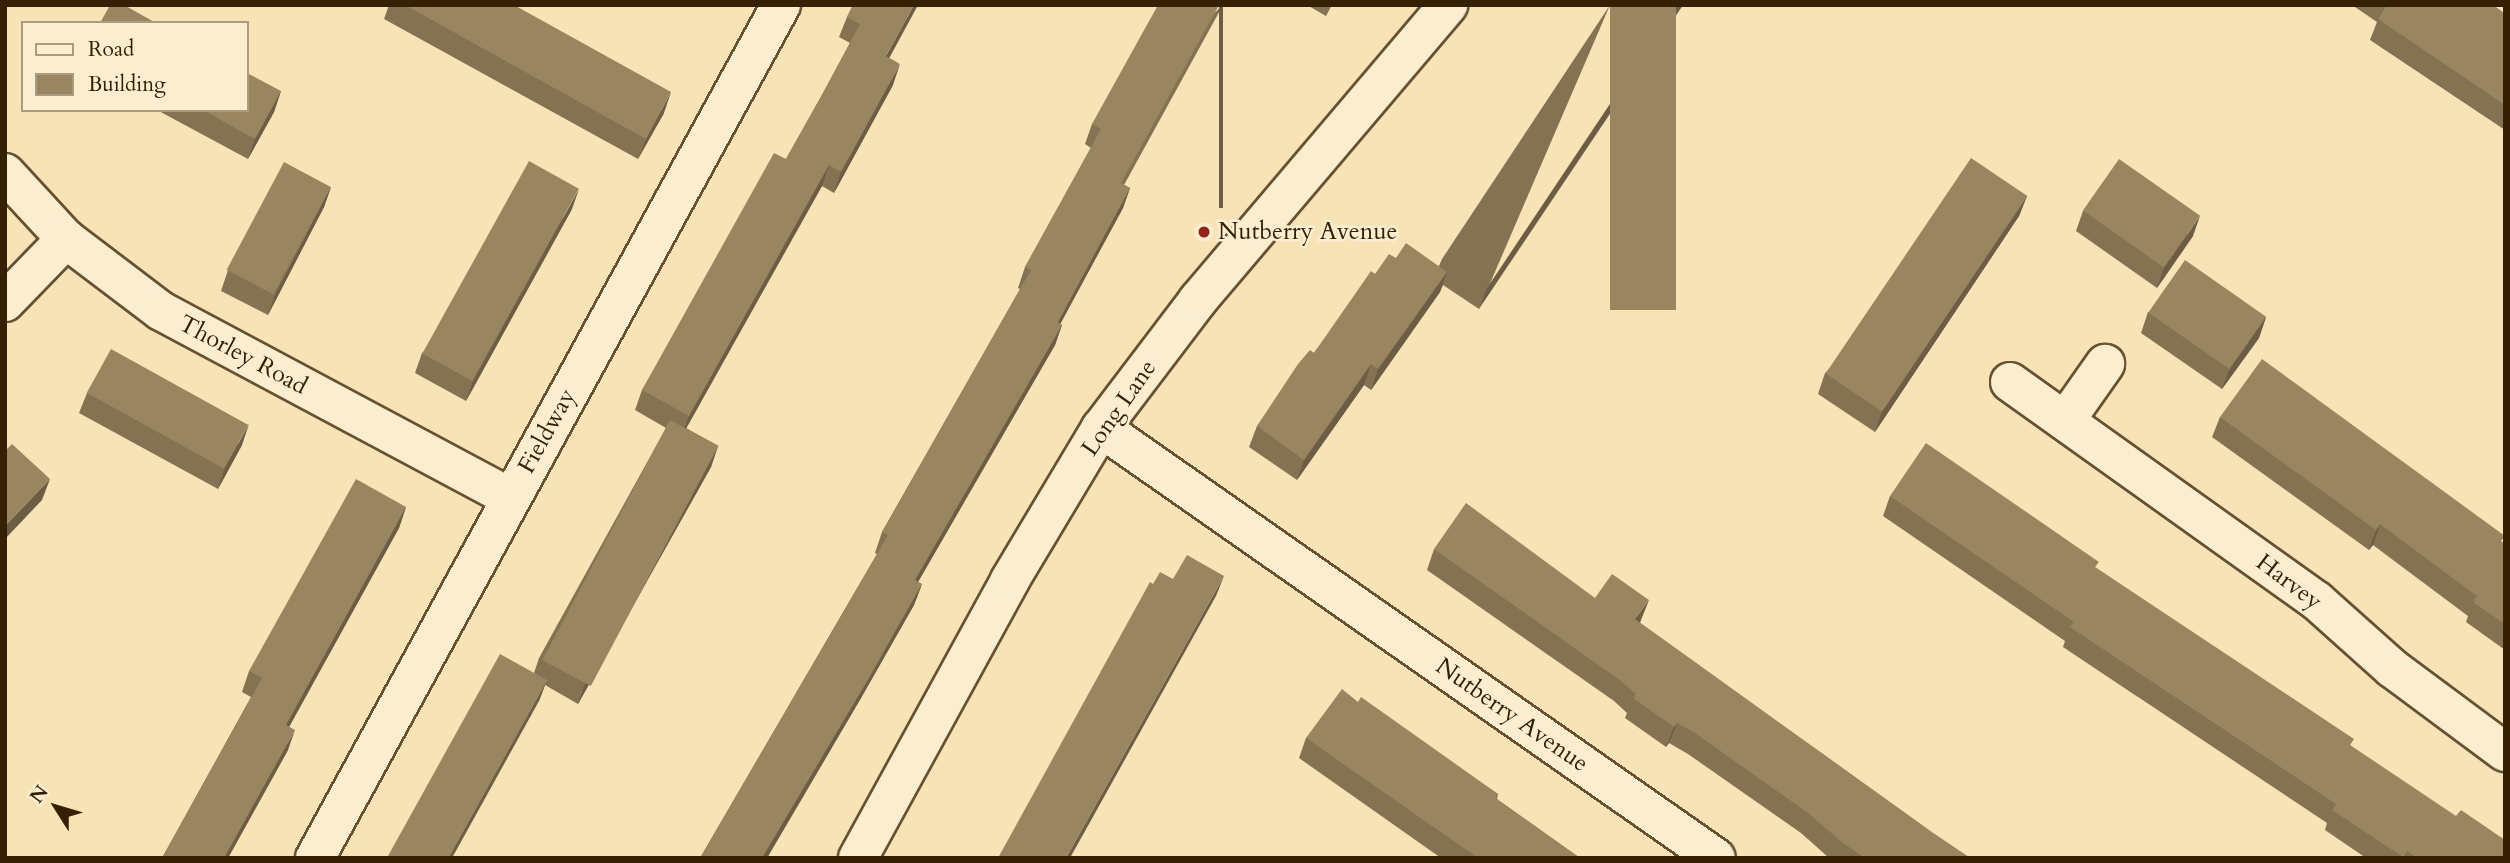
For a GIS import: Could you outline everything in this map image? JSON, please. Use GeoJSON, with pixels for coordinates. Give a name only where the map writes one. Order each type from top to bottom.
{"type":"FeatureCollection","features":[{"type":"Feature","properties":{"kind":"street","name":"Fieldway"},"geometry":{"type":"LineString","coordinates":[[315,858],[781,5]]}},
{"type":"Feature","properties":{"kind":"street","name":"Long Lane"},"geometry":{"type":"LineString","coordinates":[[858,858],[1010,580],[1101,428],[1198,300],[1448,5]]}},
{"type":"Feature","properties":{"kind":"street","name":"Thorley Road"},"geometry":{"type":"LineString","coordinates":[[5,173],[66,239],[160,311],[510,497]]}},
{"type":"Feature","properties":{"kind":"street"},"geometry":{"type":"LineString","coordinates":[[5,302],[66,239]]}},
{"type":"Feature","properties":{"kind":"street"},"geometry":{"type":"LineString","coordinates":[[2066,421],[2105,365]]}},
{"type":"Feature","properties":{"kind":"street","name":"Harvey"},"geometry":{"type":"LineString","coordinates":[[2010,382],[2317,601],[2392,668],[2505,752]]}},
{"type":"Feature","properties":{"kind":"street","name":"Nutberry Avenue"},"geometry":{"type":"LineString","coordinates":[[1101,428],[1716,858]]}},
{"type":"Feature","properties":{"kind":"building"},"geometry":{"type":"Polygon","coordinates":[[[110,5],[124,5],[152,21],[101,21],[110,5]]]}},
{"type":"Feature","properties":{"kind":"building"},"geometry":{"type":"Polygon","coordinates":[[[405,5],[514,5],[671,92],[646,139],[405,5]]]}},
{"type":"Feature","properties":{"kind":"building"},"geometry":{"type":"Polygon","coordinates":[[[853,5],[914,5],[886,56],[900,64],[841,172],[829,165],[689,416],[642,390],[774,153],[786,159],[823,93],[860,24],[847,17],[853,5]]]}},
{"type":"Feature","properties":{"kind":"building"},"geometry":{"type":"Polygon","coordinates":[[[1158,5],[1219,5],[1121,183],[1130,188],[1058,322],[1062,325],[915,580],[922,584],[762,858],[700,858],[888,535],[882,532],[1031,270],[1025,267],[1101,129],[1092,124],[1158,5]]]}},
{"type":"Feature","properties":{"kind":"building"},"geometry":{"type":"Polygon","coordinates":[[[1610,5],[1676,5],[1676,310],[1610,310],[1610,5]]]}},
{"type":"Feature","properties":{"kind":"building"},"geometry":{"type":"Polygon","coordinates":[[[2387,5],[2493,5],[2505,14],[2505,105],[2378,19],[2387,5]]]}},
{"type":"Feature","properties":{"kind":"building"},"geometry":{"type":"Polygon","coordinates":[[[248,74],[281,91],[255,139],[207,112],[248,112],[248,74]]]}},
{"type":"Feature","properties":{"kind":"building"},"geometry":{"type":"Polygon","coordinates":[[[1971,158],[2027,196],[1882,412],[1826,374],[1971,158]]]}},
{"type":"Feature","properties":{"kind":"building"},"geometry":{"type":"Polygon","coordinates":[[[2119,159],[2200,216],[2164,267],[2083,211],[2119,159]]]}},
{"type":"Feature","properties":{"kind":"building"},"geometry":{"type":"Polygon","coordinates":[[[529,161],[579,189],[472,381],[422,353],[529,161]]]}},
{"type":"Feature","properties":{"kind":"building"},"geometry":{"type":"Polygon","coordinates":[[[284,162],[331,187],[274,295],[227,270],[284,162]]]}},
{"type":"Feature","properties":{"kind":"building"},"geometry":{"type":"Polygon","coordinates":[[[1406,243],[1447,272],[1378,369],[1371,364],[1304,460],[1257,426],[1298,364],[1310,350],[1314,353],[1371,271],[1375,274],[1389,254],[1396,258],[1406,243]]]}},
{"type":"Feature","properties":{"kind":"building"},"geometry":{"type":"Polygon","coordinates":[[[2185,260],[2266,317],[2229,369],[2148,312],[2185,260]]]}},
{"type":"Feature","properties":{"kind":"building"},"geometry":{"type":"Polygon","coordinates":[[[111,349],[248,425],[224,469],[87,393],[111,349]]]}},
{"type":"Feature","properties":{"kind":"building"},"geometry":{"type":"Polygon","coordinates":[[[2262,359],[2505,536],[2501,541],[2505,544],[2505,624],[2473,602],[2477,596],[2380,524],[2376,530],[2220,417],[2262,359]]]}},
{"type":"Feature","properties":{"kind":"building"},"geometry":{"type":"Polygon","coordinates":[[[670,420],[719,446],[591,686],[542,660],[670,420]]]}},
{"type":"Feature","properties":{"kind":"building"},"geometry":{"type":"Polygon","coordinates":[[[1926,443],[2099,562],[2095,567],[2354,739],[2350,745],[2456,816],[2461,810],[2505,840],[2505,858],[2417,858],[2407,851],[2403,857],[2332,810],[2336,804],[2070,627],[2074,622],[1890,496],[1926,443]]]}},
{"type":"Feature","properties":{"kind":"building"},"geometry":{"type":"Polygon","coordinates":[[[12,444],[50,479],[5,526],[5,451],[12,444]]]}},
{"type":"Feature","properties":{"kind":"building"},"geometry":{"type":"Polygon","coordinates":[[[356,479],[406,507],[286,725],[295,730],[224,858],[162,858],[262,678],[249,671],[356,479]]]}},
{"type":"Feature","properties":{"kind":"building"},"geometry":{"type":"Polygon","coordinates":[[[1466,503],[1595,598],[1612,574],[1649,600],[1635,619],[1970,858],[1865,858],[1808,813],[1695,733],[1677,723],[1674,727],[1633,698],[1636,694],[1621,681],[1434,549],[1466,503]]]}},
{"type":"Feature","properties":{"kind":"building"},"geometry":{"type":"Polygon","coordinates":[[[1187,555],[1224,576],[1066,858],[998,858],[1150,582],[1153,584],[1160,572],[1173,579],[1187,555]]]}},
{"type":"Feature","properties":{"kind":"building"},"geometry":{"type":"Polygon","coordinates":[[[500,654],[547,680],[449,858],[387,858],[500,654]]]}},
{"type":"Feature","properties":{"kind":"building"},"geometry":{"type":"Polygon","coordinates":[[[1342,689],[1358,702],[1361,697],[1498,794],[1495,798],[1580,858],[1478,858],[1306,738],[1342,689]]]}},
{"type":"Feature","properties":{"kind":"place","name":"Nutberry Avenue"},"geometry":{"type":"Point","coordinates":[1204,232]}}]}
